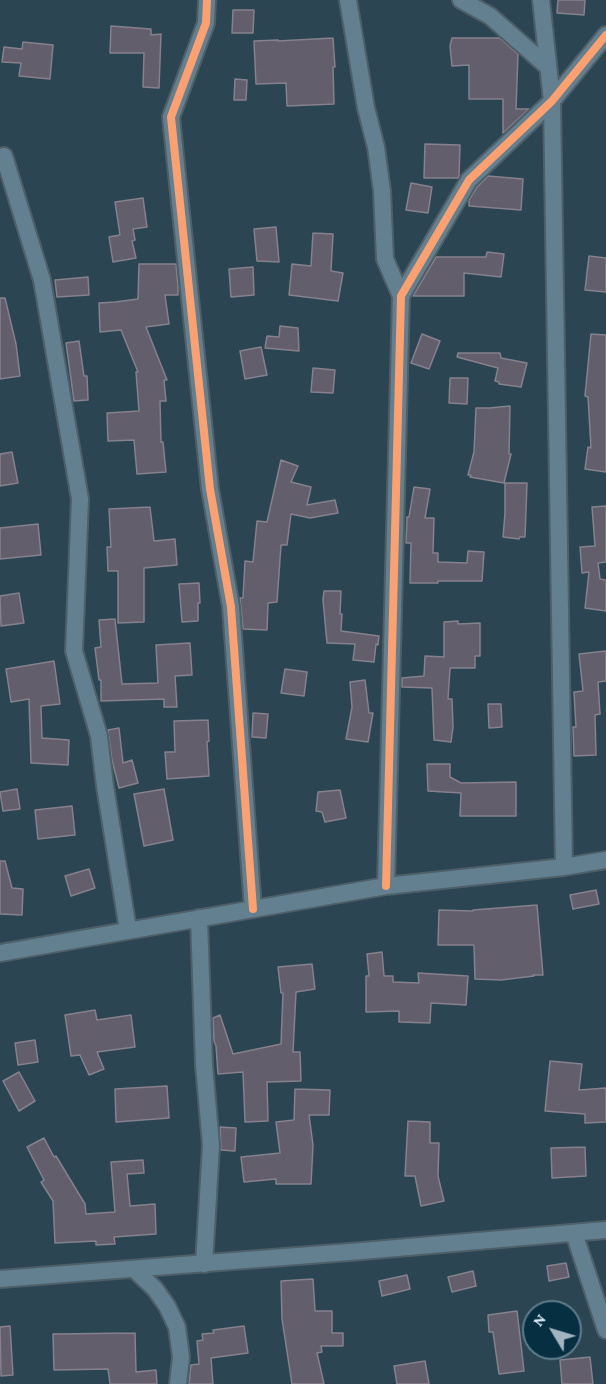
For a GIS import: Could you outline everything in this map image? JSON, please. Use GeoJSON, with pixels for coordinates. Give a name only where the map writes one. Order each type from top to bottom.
{"type":"FeatureCollection","features":[{"type":"Feature","properties":{"kind":"street"},"geometry":{"type":"LineString","coordinates":[[207,0],[206,23],[171,117],[210,489],[231,607],[253,909]]}},
{"type":"Feature","properties":{"kind":"street"},"geometry":{"type":"LineString","coordinates":[[348,0],[382,191],[386,259],[401,296],[386,886]]}},
{"type":"Feature","properties":{"kind":"street"},"geometry":{"type":"LineString","coordinates":[[461,0],[490,16],[548,67]]}},
{"type":"Feature","properties":{"kind":"street"},"geometry":{"type":"LineString","coordinates":[[541,0],[552,100],[564,867]]}},
{"type":"Feature","properties":{"kind":"street"},"geometry":{"type":"LineString","coordinates":[[401,296],[469,180],[552,100],[606,35]]}},
{"type":"Feature","properties":{"kind":"street"},"geometry":{"type":"LineString","coordinates":[[4,156],[42,280],[80,499],[74,651],[99,736],[128,930]]}},
{"type":"Feature","properties":{"kind":"street"},"geometry":{"type":"LineString","coordinates":[[0,953],[386,886],[564,867],[606,860]]}},
{"type":"Feature","properties":{"kind":"street"},"geometry":{"type":"LineString","coordinates":[[199,918],[204,1065],[211,1145],[204,1264]]}},
{"type":"Feature","properties":{"kind":"street"},"geometry":{"type":"LineString","coordinates":[[0,1280],[606,1230]]}},
{"type":"Feature","properties":{"kind":"street"},"geometry":{"type":"LineString","coordinates":[[574,1233],[606,1330]]}},
{"type":"Feature","properties":{"kind":"street"},"geometry":{"type":"LineString","coordinates":[[134,1269],[155,1289],[167,1306],[177,1327],[181,1357],[178,1384]]}},
{"type":"Feature","properties":{"kind":"building"},"geometry":{"type":"Polygon","coordinates":[[[558,0],[585,0],[584,15],[557,13],[558,0]]]}},
{"type":"Feature","properties":{"kind":"building"},"geometry":{"type":"Polygon","coordinates":[[[233,10],[254,10],[253,33],[232,33],[233,10]]]}},
{"type":"Feature","properties":{"kind":"building"},"geometry":{"type":"Polygon","coordinates":[[[111,26],[151,29],[151,35],[161,34],[159,88],[143,87],[144,53],[110,53],[111,26]]]}},
{"type":"Feature","properties":{"kind":"building"},"geometry":{"type":"Polygon","coordinates":[[[333,38],[334,104],[287,106],[286,83],[256,84],[254,41],[333,38]]]}},
{"type":"Feature","properties":{"kind":"building"},"geometry":{"type":"Polygon","coordinates":[[[452,38],[500,38],[518,54],[516,109],[529,109],[503,133],[503,99],[469,99],[469,65],[452,66],[450,46],[452,38]]]}},
{"type":"Feature","properties":{"kind":"building"},"geometry":{"type":"Polygon","coordinates":[[[23,42],[53,45],[50,79],[19,76],[21,63],[2,62],[4,47],[22,49],[23,42]]]}},
{"type":"Feature","properties":{"kind":"building"},"geometry":{"type":"Polygon","coordinates":[[[235,79],[247,80],[246,100],[234,100],[235,79]]]}},
{"type":"Feature","properties":{"kind":"building"},"geometry":{"type":"Polygon","coordinates":[[[425,144],[460,145],[458,178],[424,178],[425,144]]]}},
{"type":"Feature","properties":{"kind":"building"},"geometry":{"type":"Polygon","coordinates":[[[488,176],[523,179],[521,210],[469,206],[469,200],[477,187],[488,176]]]}},
{"type":"Feature","properties":{"kind":"building"},"geometry":{"type":"Polygon","coordinates":[[[411,183],[432,187],[428,213],[406,210],[411,183]]]}},
{"type":"Feature","properties":{"kind":"building"},"geometry":{"type":"Polygon","coordinates":[[[143,198],[147,227],[133,229],[135,240],[132,241],[136,258],[113,262],[109,237],[120,235],[115,202],[143,198]]]}},
{"type":"Feature","properties":{"kind":"building"},"geometry":{"type":"Polygon","coordinates":[[[276,227],[279,262],[257,261],[254,229],[276,227]]]}},
{"type":"Feature","properties":{"kind":"building"},"geometry":{"type":"Polygon","coordinates":[[[313,233],[333,234],[331,271],[343,273],[338,301],[289,295],[292,264],[311,266],[313,233]]]}},
{"type":"Feature","properties":{"kind":"building"},"geometry":{"type":"Polygon","coordinates":[[[487,252],[504,254],[501,277],[464,273],[464,296],[413,296],[436,257],[486,257],[487,252]]]}},
{"type":"Feature","properties":{"kind":"building"},"geometry":{"type":"Polygon","coordinates":[[[589,256],[606,258],[606,292],[585,290],[589,256]]]}},
{"type":"Feature","properties":{"kind":"building"},"geometry":{"type":"Polygon","coordinates":[[[139,264],[176,264],[178,295],[165,295],[169,324],[146,327],[167,380],[164,380],[166,401],[160,401],[161,442],[163,442],[166,472],[137,474],[134,440],[108,441],[107,413],[139,411],[136,372],[138,372],[121,330],[100,332],[99,303],[138,299],[139,264]]]}},
{"type":"Feature","properties":{"kind":"building"},"geometry":{"type":"Polygon","coordinates":[[[253,267],[254,295],[231,297],[229,269],[253,267]]]}},
{"type":"Feature","properties":{"kind":"building"},"geometry":{"type":"Polygon","coordinates":[[[88,277],[89,295],[57,297],[55,280],[88,277]]]}},
{"type":"Feature","properties":{"kind":"building"},"geometry":{"type":"Polygon","coordinates":[[[0,298],[5,298],[16,344],[20,376],[0,379],[0,298]]]}},
{"type":"Feature","properties":{"kind":"building"},"geometry":{"type":"Polygon","coordinates":[[[280,326],[298,328],[299,351],[265,348],[267,336],[279,337],[280,326]]]}},
{"type":"Feature","properties":{"kind":"building"},"geometry":{"type":"Polygon","coordinates":[[[422,334],[440,341],[429,369],[411,363],[422,334]]]}},
{"type":"Feature","properties":{"kind":"building"},"geometry":{"type":"Polygon","coordinates":[[[591,334],[606,335],[606,472],[585,469],[588,447],[591,448],[588,397],[585,396],[591,334]]]}},
{"type":"Feature","properties":{"kind":"building"},"geometry":{"type":"Polygon","coordinates":[[[79,341],[84,376],[87,376],[88,400],[74,401],[66,343],[79,341]]]}},
{"type":"Feature","properties":{"kind":"building"},"geometry":{"type":"Polygon","coordinates":[[[261,347],[267,375],[245,379],[240,351],[261,347]]]}},
{"type":"Feature","properties":{"kind":"building"},"geometry":{"type":"Polygon","coordinates":[[[458,353],[500,353],[501,358],[527,363],[521,387],[499,384],[495,381],[498,368],[457,357],[458,353]]]}},
{"type":"Feature","properties":{"kind":"building"},"geometry":{"type":"Polygon","coordinates":[[[313,368],[335,370],[333,393],[311,392],[313,368]]]}},
{"type":"Feature","properties":{"kind":"building"},"geometry":{"type":"Polygon","coordinates":[[[450,378],[468,378],[467,404],[449,403],[450,378]]]}},
{"type":"Feature","properties":{"kind":"building"},"geometry":{"type":"Polygon","coordinates":[[[510,406],[509,454],[511,454],[504,483],[470,477],[471,475],[468,475],[474,452],[476,408],[510,406]]]}},
{"type":"Feature","properties":{"kind":"building"},"geometry":{"type":"Polygon","coordinates":[[[12,452],[18,483],[0,486],[0,454],[12,452]]]}},
{"type":"Feature","properties":{"kind":"building"},"geometry":{"type":"Polygon","coordinates":[[[281,460],[298,466],[291,482],[311,487],[307,505],[335,500],[338,513],[310,518],[291,514],[287,545],[281,545],[277,602],[268,603],[267,630],[243,629],[240,598],[243,598],[245,561],[253,562],[257,521],[267,522],[281,460]]]}},
{"type":"Feature","properties":{"kind":"building"},"geometry":{"type":"Polygon","coordinates":[[[505,483],[527,483],[525,537],[519,539],[503,537],[505,483]]]}},
{"type":"Feature","properties":{"kind":"building"},"geometry":{"type":"Polygon","coordinates":[[[414,487],[430,489],[425,518],[434,518],[433,553],[438,553],[438,562],[467,563],[468,551],[484,552],[482,581],[410,583],[411,543],[406,543],[407,517],[409,517],[414,487]]]}},
{"type":"Feature","properties":{"kind":"building"},"geometry":{"type":"Polygon","coordinates":[[[606,506],[606,562],[598,563],[600,579],[606,580],[606,611],[585,608],[589,572],[582,573],[580,547],[595,546],[592,507],[606,506]]]}},
{"type":"Feature","properties":{"kind":"building"},"geometry":{"type":"Polygon","coordinates":[[[150,507],[154,541],[175,539],[177,565],[144,568],[144,622],[118,623],[118,571],[108,571],[107,547],[111,547],[109,509],[150,507]]]}},
{"type":"Feature","properties":{"kind":"building"},"geometry":{"type":"Polygon","coordinates":[[[38,524],[41,555],[0,559],[0,528],[38,524]]]}},
{"type":"Feature","properties":{"kind":"building"},"geometry":{"type":"Polygon","coordinates":[[[199,583],[198,621],[182,622],[179,584],[199,583]]]}},
{"type":"Feature","properties":{"kind":"building"},"geometry":{"type":"Polygon","coordinates":[[[324,591],[341,591],[341,631],[379,636],[374,662],[353,660],[355,644],[327,643],[324,591]]]}},
{"type":"Feature","properties":{"kind":"building"},"geometry":{"type":"Polygon","coordinates":[[[19,593],[24,623],[1,626],[0,596],[19,593]]]}},
{"type":"Feature","properties":{"kind":"building"},"geometry":{"type":"Polygon","coordinates":[[[115,619],[122,684],[158,683],[156,645],[190,643],[192,675],[175,676],[177,707],[164,707],[164,699],[101,701],[101,680],[99,680],[95,648],[101,647],[99,620],[115,619]]]}},
{"type":"Feature","properties":{"kind":"building"},"geometry":{"type":"Polygon","coordinates":[[[458,621],[458,624],[480,623],[480,656],[475,656],[475,668],[450,668],[448,699],[452,699],[451,742],[434,740],[432,688],[402,687],[402,678],[424,676],[425,656],[444,657],[444,622],[458,621]]]}},
{"type":"Feature","properties":{"kind":"building"},"geometry":{"type":"Polygon","coordinates":[[[606,651],[606,681],[598,682],[600,714],[595,715],[596,755],[574,756],[573,727],[576,727],[574,692],[583,691],[579,654],[606,651]]]}},
{"type":"Feature","properties":{"kind":"building"},"geometry":{"type":"Polygon","coordinates":[[[54,661],[60,704],[41,706],[42,738],[69,740],[68,765],[31,763],[29,699],[11,702],[6,669],[54,661]]]}},
{"type":"Feature","properties":{"kind":"building"},"geometry":{"type":"Polygon","coordinates":[[[285,669],[307,672],[304,696],[281,693],[285,669]]]}},
{"type":"Feature","properties":{"kind":"building"},"geometry":{"type":"Polygon","coordinates":[[[365,680],[369,713],[373,713],[368,742],[346,739],[352,707],[350,682],[365,680]]]}},
{"type":"Feature","properties":{"kind":"building"},"geometry":{"type":"Polygon","coordinates":[[[488,704],[501,704],[502,727],[489,728],[488,704]]]}},
{"type":"Feature","properties":{"kind":"building"},"geometry":{"type":"Polygon","coordinates":[[[253,713],[268,714],[266,738],[252,737],[253,713]]]}},
{"type":"Feature","properties":{"kind":"building"},"geometry":{"type":"Polygon","coordinates":[[[208,720],[209,776],[167,779],[165,752],[175,752],[174,721],[208,720]]]}},
{"type":"Feature","properties":{"kind":"building"},"geometry":{"type":"Polygon","coordinates":[[[119,728],[123,763],[132,760],[138,783],[119,788],[108,730],[119,728]]]}},
{"type":"Feature","properties":{"kind":"building"},"geometry":{"type":"Polygon","coordinates":[[[427,764],[450,764],[450,777],[461,783],[516,782],[516,816],[460,816],[461,793],[428,791],[427,764]]]}},
{"type":"Feature","properties":{"kind":"building"},"geometry":{"type":"Polygon","coordinates":[[[17,789],[20,809],[3,811],[0,792],[17,789]]]}},
{"type":"Feature","properties":{"kind":"building"},"geometry":{"type":"Polygon","coordinates":[[[164,789],[173,840],[144,846],[134,794],[164,789]]]}},
{"type":"Feature","properties":{"kind":"building"},"geometry":{"type":"Polygon","coordinates":[[[340,790],[346,818],[325,822],[322,812],[316,811],[318,792],[340,790]]]}},
{"type":"Feature","properties":{"kind":"building"},"geometry":{"type":"Polygon","coordinates":[[[72,806],[75,835],[38,839],[35,810],[72,806]]]}},
{"type":"Feature","properties":{"kind":"building"},"geometry":{"type":"Polygon","coordinates":[[[0,861],[5,861],[12,888],[23,889],[22,915],[0,914],[0,861]]]}},
{"type":"Feature","properties":{"kind":"building"},"geometry":{"type":"Polygon","coordinates":[[[89,869],[95,888],[71,896],[65,876],[89,869]]]}},
{"type":"Feature","properties":{"kind":"building"},"geometry":{"type":"Polygon","coordinates":[[[596,890],[599,904],[573,909],[570,895],[596,890]]]}},
{"type":"Feature","properties":{"kind":"building"},"geometry":{"type":"Polygon","coordinates":[[[537,905],[543,975],[501,980],[475,979],[474,945],[438,945],[439,910],[473,911],[537,905]]]}},
{"type":"Feature","properties":{"kind":"building"},"geometry":{"type":"Polygon","coordinates":[[[382,952],[384,976],[393,976],[393,982],[419,983],[418,973],[468,976],[466,1005],[431,1003],[430,1023],[399,1022],[399,1011],[366,1012],[366,976],[369,976],[367,954],[382,952]]]}},
{"type":"Feature","properties":{"kind":"building"},"geometry":{"type":"Polygon","coordinates":[[[312,964],[315,989],[296,992],[293,1052],[300,1052],[301,1081],[267,1082],[268,1121],[245,1122],[243,1072],[218,1074],[213,1018],[220,1015],[233,1054],[281,1044],[283,993],[281,993],[278,967],[312,964]]]}},
{"type":"Feature","properties":{"kind":"building"},"geometry":{"type":"Polygon","coordinates":[[[95,1010],[97,1020],[131,1015],[135,1047],[97,1052],[104,1069],[89,1075],[80,1055],[71,1056],[65,1015],[95,1010]]]}},
{"type":"Feature","properties":{"kind":"building"},"geometry":{"type":"Polygon","coordinates":[[[35,1040],[38,1062],[18,1065],[15,1043],[35,1040]]]}},
{"type":"Feature","properties":{"kind":"building"},"geometry":{"type":"Polygon","coordinates":[[[550,1061],[582,1064],[579,1090],[606,1088],[606,1122],[585,1123],[585,1114],[545,1111],[550,1061]]]}},
{"type":"Feature","properties":{"kind":"building"},"geometry":{"type":"Polygon","coordinates":[[[19,1072],[35,1101],[19,1111],[3,1081],[19,1072]]]}},
{"type":"Feature","properties":{"kind":"building"},"geometry":{"type":"Polygon","coordinates":[[[167,1086],[169,1118],[116,1122],[115,1089],[167,1086]]]}},
{"type":"Feature","properties":{"kind":"building"},"geometry":{"type":"Polygon","coordinates":[[[295,1089],[330,1090],[329,1115],[309,1115],[313,1145],[311,1184],[276,1184],[276,1179],[244,1182],[241,1157],[280,1153],[276,1122],[294,1120],[295,1089]]]}},
{"type":"Feature","properties":{"kind":"building"},"geometry":{"type":"Polygon","coordinates":[[[408,1121],[430,1122],[430,1143],[439,1143],[438,1176],[444,1201],[421,1206],[415,1176],[405,1176],[408,1121]]]}},
{"type":"Feature","properties":{"kind":"building"},"geometry":{"type":"Polygon","coordinates":[[[220,1127],[236,1128],[235,1151],[221,1150],[220,1127]]]}},
{"type":"Feature","properties":{"kind":"building"},"geometry":{"type":"Polygon","coordinates":[[[44,1138],[85,1204],[86,1214],[115,1212],[111,1162],[143,1160],[144,1173],[127,1174],[130,1206],[155,1204],[156,1234],[114,1237],[115,1244],[96,1245],[96,1241],[55,1243],[53,1201],[41,1182],[44,1180],[27,1147],[44,1138]]]}},
{"type":"Feature","properties":{"kind":"building"},"geometry":{"type":"Polygon","coordinates":[[[585,1147],[586,1176],[552,1178],[551,1148],[585,1147]]]}},
{"type":"Feature","properties":{"kind":"building"},"geometry":{"type":"Polygon","coordinates":[[[566,1263],[569,1277],[549,1281],[547,1266],[566,1263]]]}},
{"type":"Feature","properties":{"kind":"building"},"geometry":{"type":"Polygon","coordinates":[[[473,1271],[476,1286],[452,1292],[448,1277],[473,1271]]]}},
{"type":"Feature","properties":{"kind":"building"},"geometry":{"type":"Polygon","coordinates":[[[407,1275],[410,1289],[382,1296],[379,1281],[407,1275]]]}},
{"type":"Feature","properties":{"kind":"building"},"geometry":{"type":"Polygon","coordinates":[[[313,1279],[315,1311],[332,1311],[332,1333],[343,1333],[343,1346],[321,1346],[322,1352],[317,1353],[324,1384],[292,1384],[282,1319],[281,1281],[313,1279]]]}},
{"type":"Feature","properties":{"kind":"building"},"geometry":{"type":"Polygon","coordinates":[[[517,1311],[524,1371],[499,1374],[493,1332],[489,1332],[488,1315],[517,1311]]]}},
{"type":"Feature","properties":{"kind":"building"},"geometry":{"type":"Polygon","coordinates":[[[10,1326],[13,1375],[1,1376],[0,1327],[10,1326]]]}},
{"type":"Feature","properties":{"kind":"building"},"geometry":{"type":"Polygon","coordinates":[[[244,1326],[248,1353],[211,1358],[213,1384],[189,1384],[191,1365],[199,1364],[197,1341],[203,1340],[202,1334],[214,1333],[213,1330],[244,1326]]]}},
{"type":"Feature","properties":{"kind":"building"},"geometry":{"type":"Polygon","coordinates":[[[135,1333],[136,1372],[156,1370],[157,1384],[110,1384],[108,1369],[54,1370],[53,1334],[135,1333]]]}},
{"type":"Feature","properties":{"kind":"building"},"geometry":{"type":"Polygon","coordinates":[[[590,1357],[593,1384],[562,1384],[560,1360],[582,1360],[582,1358],[590,1357]]]}},
{"type":"Feature","properties":{"kind":"building"},"geometry":{"type":"Polygon","coordinates":[[[425,1361],[429,1384],[397,1384],[394,1366],[425,1361]]]}},
{"type":"Feature","properties":{"kind":"cycle path"},"geometry":{"type":"LineString","coordinates":[[207,0],[206,23],[171,117],[210,489],[231,607],[253,909]]}},
{"type":"Feature","properties":{"kind":"cycle path"},"geometry":{"type":"LineString","coordinates":[[386,886],[401,296],[469,180],[552,101],[606,35]]}}]}
